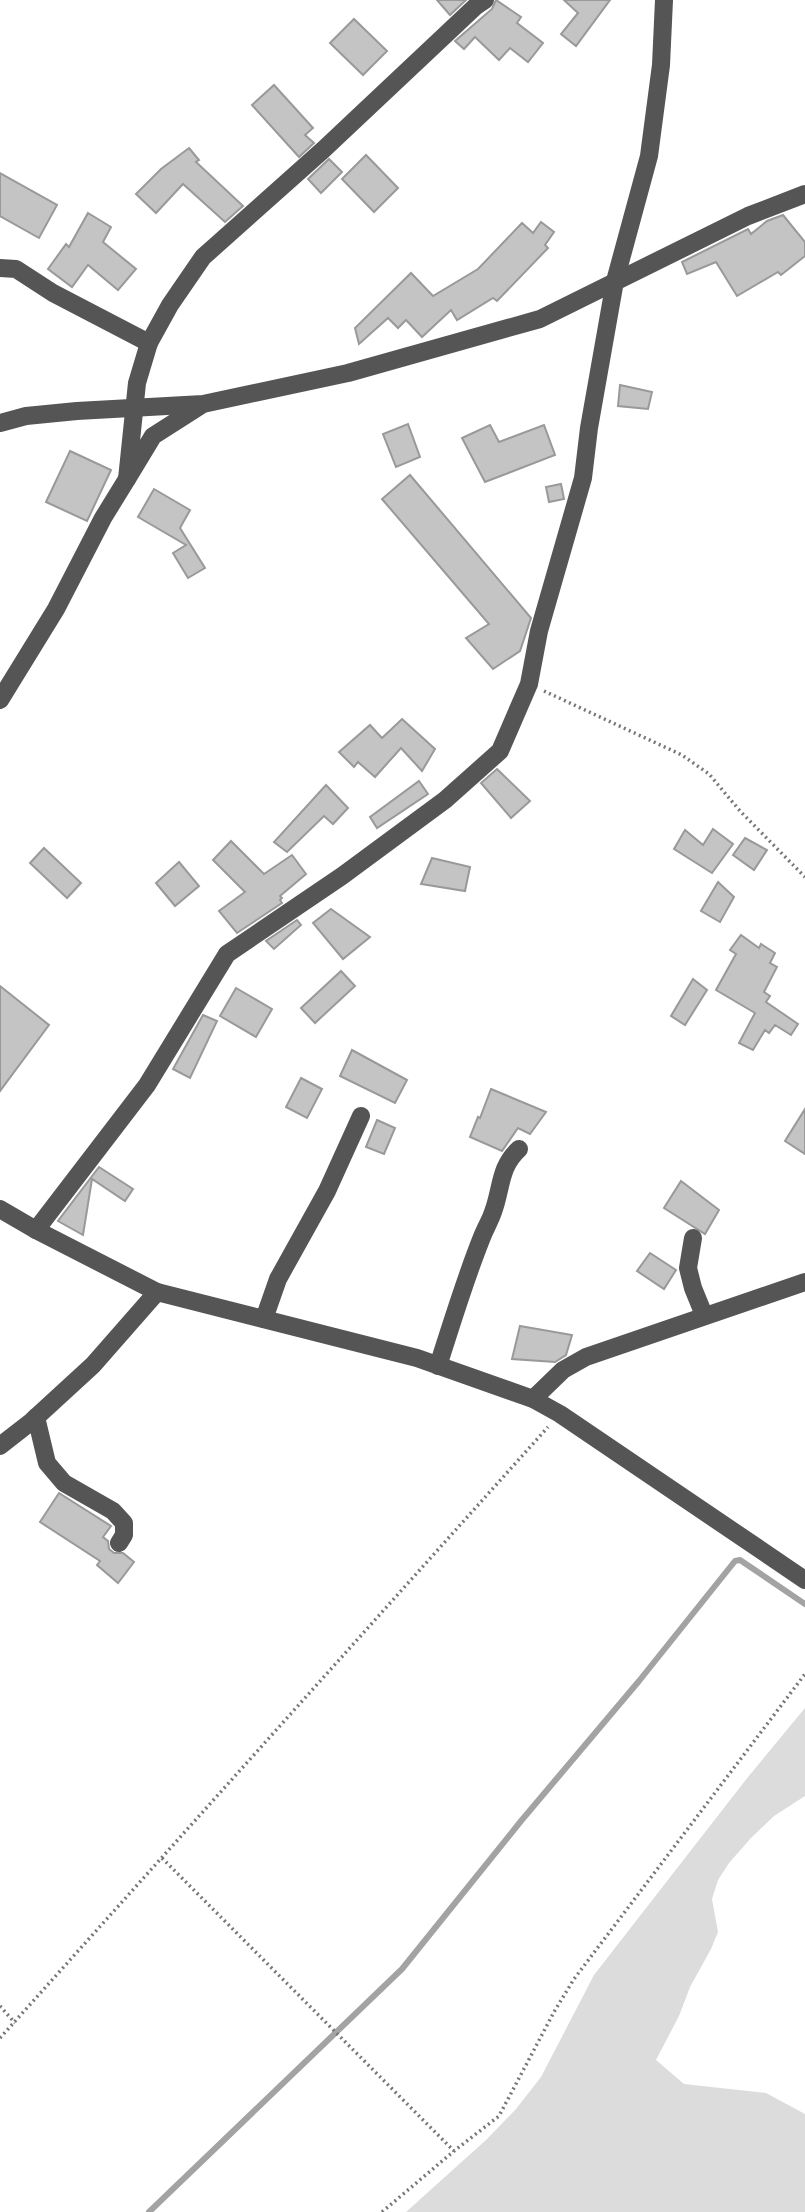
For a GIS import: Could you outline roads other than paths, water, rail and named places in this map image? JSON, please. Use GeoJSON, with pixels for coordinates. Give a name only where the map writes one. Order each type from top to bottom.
{"type":"FeatureCollection","features":[{"type":"Feature","properties":{"kind":"street"},"geometry":{"type":"LineString","coordinates":[[127,479],[137,383],[149,343],[170,305],[203,257],[485,0]]}},
{"type":"Feature","properties":{"kind":"street"},"geometry":{"type":"LineString","coordinates":[[36,1230],[147,1085],[227,954],[342,876],[445,800],[500,751],[529,684],[539,631],[583,478],[615,281],[649,156],[661,65],[664,0]]}},
{"type":"Feature","properties":{"kind":"street"},"geometry":{"type":"LineString","coordinates":[[0,423],[26,416],[77,411],[203,404],[348,373],[540,319],[748,216],[805,194]]}},
{"type":"Feature","properties":{"kind":"street"},"geometry":{"type":"LineString","coordinates":[[0,268],[16,269],[53,293],[149,343]]}},
{"type":"Feature","properties":{"kind":"street"},"geometry":{"type":"LineString","coordinates":[[0,700],[56,609],[103,518],[153,436],[203,404]]}},
{"type":"Feature","properties":{"kind":"street"},"geometry":{"type":"LineString","coordinates":[[264,1319],[278,1279],[327,1191],[361,1116]]}},
{"type":"Feature","properties":{"kind":"street"},"geometry":{"type":"LineString","coordinates":[[438,1366],[482,1236],[493,1214],[501,1188],[503,1168],[508,1158],[519,1149]]}},
{"type":"Feature","properties":{"kind":"street"},"geometry":{"type":"LineString","coordinates":[[0,1209],[157,1292],[416,1358],[533,1399],[560,1414],[805,1580]]}},
{"type":"Feature","properties":{"kind":"street"},"geometry":{"type":"LineString","coordinates":[[693,1238],[688,1268],[704,1315]]}},
{"type":"Feature","properties":{"kind":"street"},"geometry":{"type":"LineString","coordinates":[[533,1399],[563,1370],[586,1357],[805,1282]]}},
{"type":"Feature","properties":{"kind":"street"},"geometry":{"type":"LineString","coordinates":[[0,1446],[93,1364],[157,1292]]}},
{"type":"Feature","properties":{"kind":"street"},"geometry":{"type":"LineString","coordinates":[[36,1417],[47,1463],[64,1483],[113,1511],[124,1523],[124,1535],[119,1543]]}},
{"type":"Feature","properties":{"kind":"waterway"},"geometry":{"type":"LineString","coordinates":[[149,2212],[402,1969],[735,1561],[740,1560],[805,1604]]}}]}
